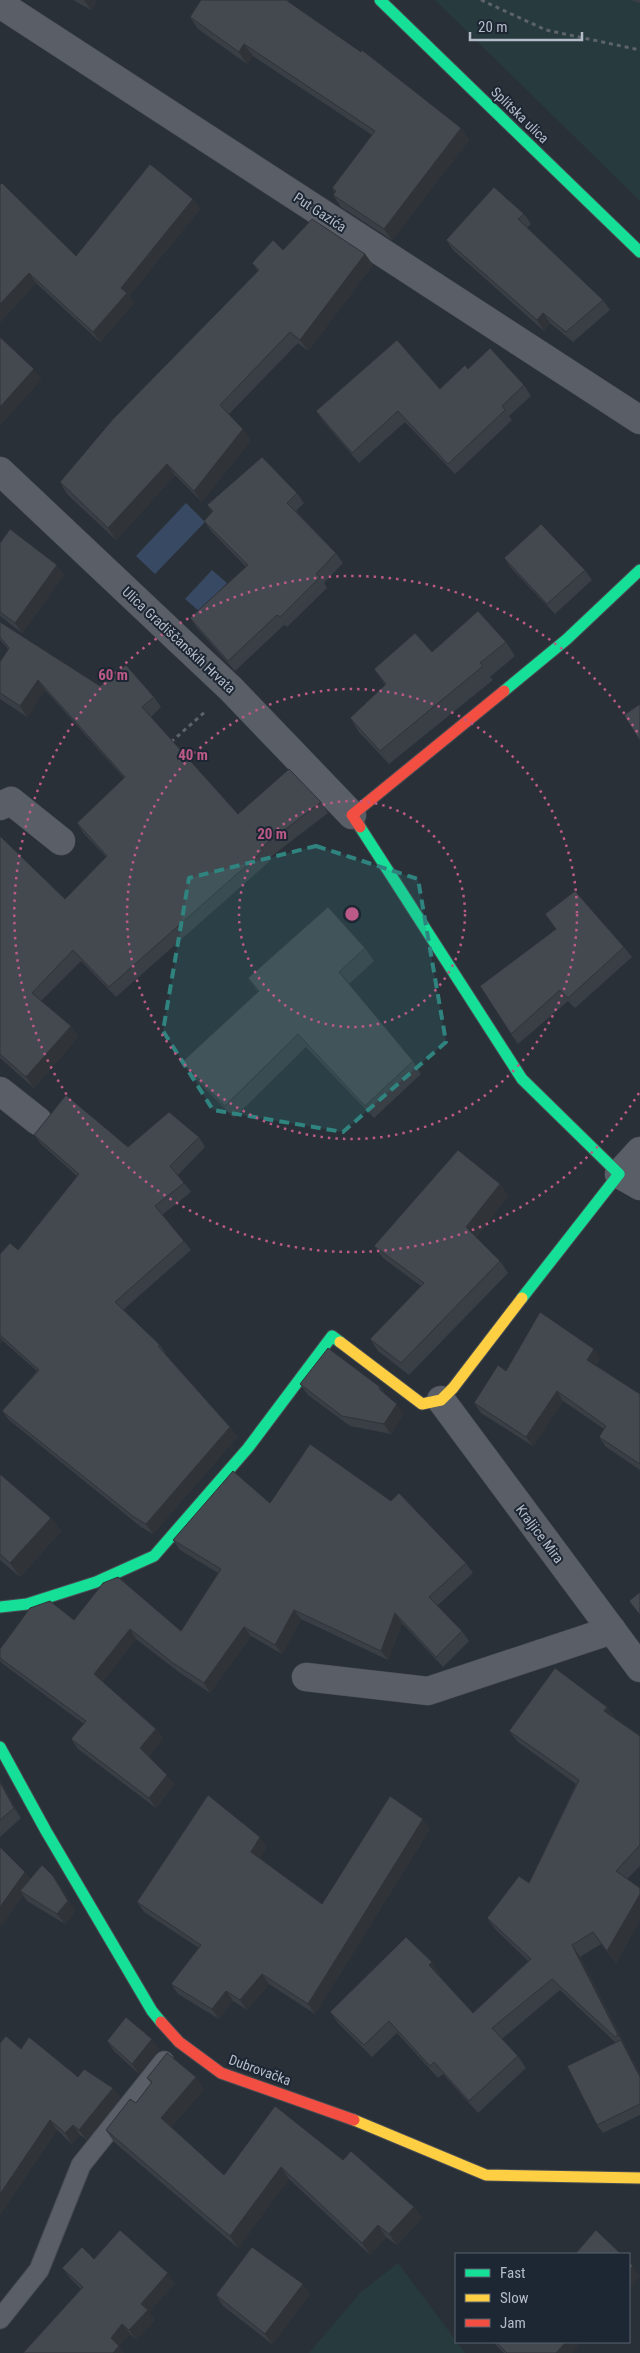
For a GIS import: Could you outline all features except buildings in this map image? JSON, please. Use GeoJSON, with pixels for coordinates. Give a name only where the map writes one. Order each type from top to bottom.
{"type":"FeatureCollection","features":[{"type":"Feature","properties":{"kind":"street","name":"Splitska ulica"},"geometry":{"type":"LineString","coordinates":[[380,0],[640,252]]}},
{"type":"Feature","properties":{"kind":"street","name":"Put Gazića"},"geometry":{"type":"LineString","coordinates":[[0,4],[640,420]]}},
{"type":"Feature","properties":{"kind":"street","name":"Ulica Gradiščanskih Hrvata"},"geometry":{"type":"LineString","coordinates":[[0,472],[231,689],[352,815]]}},
{"type":"Feature","properties":{"kind":"street"},"geometry":{"type":"LineString","coordinates":[[630,1180],[522,1079],[352,815],[566,639],[640,570]]}},
{"type":"Feature","properties":{"kind":"street"},"geometry":{"type":"LineString","coordinates":[[0,806],[10,801],[61,841]]}},
{"type":"Feature","properties":{"kind":"street"},"geometry":{"type":"LineString","coordinates":[[0,1091],[38,1121]]}},
{"type":"Feature","properties":{"kind":"street"},"geometry":{"type":"LineString","coordinates":[[0,1607],[27,1604],[96,1582],[154,1556],[248,1448],[332,1336],[422,1404],[442,1400],[630,1180],[640,1151]]}},
{"type":"Feature","properties":{"kind":"street","name":"Kraljice Mira"},"geometry":{"type":"LineString","coordinates":[[442,1400],[640,1668]]}},
{"type":"Feature","properties":{"kind":"street"},"geometry":{"type":"LineString","coordinates":[[306,1677],[428,1691],[612,1630]]}},
{"type":"Feature","properties":{"kind":"street","name":"Dubrovačka"},"geometry":{"type":"LineString","coordinates":[[0,1748],[46,1831],[152,2011],[178,2042],[221,2073],[361,2123],[486,2175],[640,2178]]}},
{"type":"Feature","properties":{"kind":"lane"},"geometry":{"type":"LineString","coordinates":[[0,2319],[39,2270],[81,2166],[178,2042]]}},
{"type":"Feature","properties":{"kind":"path"},"geometry":{"type":"LineString","coordinates":[[482,0],[546,30],[640,50]]}},
{"type":"Feature","properties":{"kind":"path"},"geometry":{"type":"LineString","coordinates":[[164,748],[231,689]]}},
{"type":"Feature","properties":{"kind":"highlighted area"},"geometry":{"type":"Polygon","coordinates":[[[316,846],[418,879],[446,1042],[343,1132],[213,1110],[163,1031],[189,878],[316,846]]]}},
{"type":"Feature","properties":{"kind":"green space"},"geometry":{"type":"Polygon","coordinates":[[[435,0],[640,0],[640,201],[435,0]]]}},
{"type":"Feature","properties":{"kind":"green space"},"geometry":{"type":"Polygon","coordinates":[[[398,2263],[455,2340],[455,2343],[458,2343],[465,2353],[309,2353],[361,2292],[398,2263]]]}},
{"type":"Feature","properties":{"kind":"water"},"geometry":{"type":"Polygon","coordinates":[[[186,503],[205,522],[155,574],[136,556],[186,503]]]}},
{"type":"Feature","properties":{"kind":"water"},"geometry":{"type":"Polygon","coordinates":[[[212,570],[227,583],[200,612],[185,599],[212,570]]]}},
{"type":"Feature","properties":{"kind":"traffic: fast"},"geometry":{"type":"LineString","coordinates":[[380,0],[640,252]]}},
{"type":"Feature","properties":{"kind":"traffic: fast"},"geometry":{"type":"LineString","coordinates":[[504,691],[567,639],[640,570]]}},
{"type":"Feature","properties":{"kind":"traffic: fast"},"geometry":{"type":"LineString","coordinates":[[360,827],[522,1079],[619,1174],[522,1298]]}},
{"type":"Feature","properties":{"kind":"traffic: fast"},"geometry":{"type":"LineString","coordinates":[[0,1607],[27,1604],[96,1582],[154,1556],[248,1448],[332,1336],[340,1342]]}},
{"type":"Feature","properties":{"kind":"traffic: fast"},"geometry":{"type":"LineString","coordinates":[[0,1747],[46,1831],[152,2011],[161,2022]]}},
{"type":"Feature","properties":{"kind":"traffic: slow"},"geometry":{"type":"LineString","coordinates":[[340,1342],[422,1404],[441,1400],[453,1388],[522,1298]]}},
{"type":"Feature","properties":{"kind":"traffic: slow"},"geometry":{"type":"LineString","coordinates":[[354,2120],[486,2175],[640,2178]]}},
{"type":"Feature","properties":{"kind":"traffic: jam"},"geometry":{"type":"LineString","coordinates":[[360,827],[352,815],[504,691]]}},
{"type":"Feature","properties":{"kind":"traffic: jam"},"geometry":{"type":"LineString","coordinates":[[161,2022],[179,2042],[221,2073],[354,2120]]}}]}
